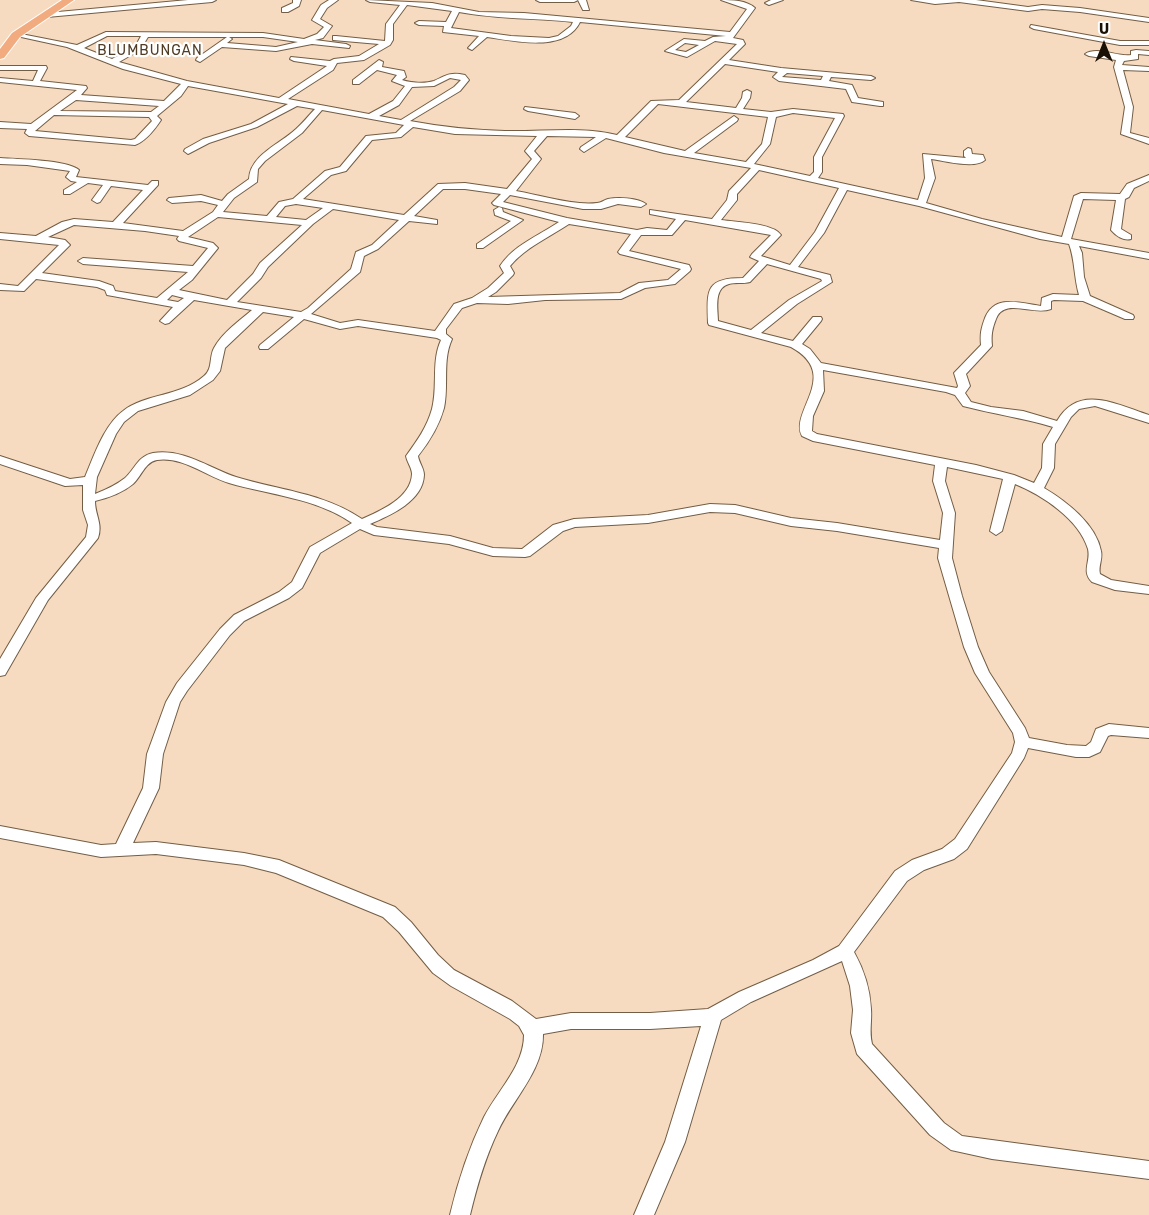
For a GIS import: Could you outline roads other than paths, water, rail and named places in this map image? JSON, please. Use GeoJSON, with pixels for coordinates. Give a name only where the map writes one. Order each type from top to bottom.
{"type":"FeatureCollection","features":[{"type":"Feature","properties":{"kind":"main road"},"geometry":{"type":"LineString","coordinates":[[0,56],[16,35],[69,0]]}},
{"type":"Feature","properties":{"kind":"street"},"geometry":{"type":"LineString","coordinates":[[47,15],[212,0]]}},
{"type":"Feature","properties":{"kind":"street"},"geometry":{"type":"LineString","coordinates":[[285,10],[296,4],[297,0]]}},
{"type":"Feature","properties":{"kind":"street"},"geometry":{"type":"LineString","coordinates":[[320,36],[329,25],[318,22],[317,19],[323,9],[334,0]]}},
{"type":"Feature","properties":{"kind":"street"},"geometry":{"type":"LineString","coordinates":[[370,0],[432,5],[479,14],[524,15],[660,27],[729,36],[741,43],[679,104]]}},
{"type":"Feature","properties":{"kind":"street"},"geometry":{"type":"LineString","coordinates":[[510,14],[539,0],[574,0]]}},
{"type":"Feature","properties":{"kind":"street"},"geometry":{"type":"LineString","coordinates":[[582,0],[586,8]]}},
{"type":"Feature","properties":{"kind":"street"},"geometry":{"type":"LineString","coordinates":[[708,42],[729,36],[751,8],[725,0]]}},
{"type":"Feature","properties":{"kind":"street"},"geometry":{"type":"LineString","coordinates":[[768,3],[779,0]]}},
{"type":"Feature","properties":{"kind":"street"},"geometry":{"type":"LineString","coordinates":[[915,0],[934,2],[959,0],[994,2],[1032,9],[1042,7],[1080,10],[1149,20]]}},
{"type":"Feature","properties":{"kind":"street"},"geometry":{"type":"LineString","coordinates":[[1032,9],[1035,3],[1033,0]]}},
{"type":"Feature","properties":{"kind":"street"},"geometry":{"type":"LineString","coordinates":[[361,58],[387,43],[389,40],[386,32],[388,26],[405,3]]}},
{"type":"Feature","properties":{"kind":"street"},"geometry":{"type":"LineString","coordinates":[[456,10],[448,24],[446,30],[448,31],[532,39],[560,38],[574,27],[577,21]]}},
{"type":"Feature","properties":{"kind":"street"},"geometry":{"type":"LineString","coordinates":[[499,36],[510,33],[524,15]]}},
{"type":"Feature","properties":{"kind":"street"},"geometry":{"type":"LineString","coordinates":[[419,23],[448,24]]}},
{"type":"Feature","properties":{"kind":"street"},"geometry":{"type":"LineString","coordinates":[[244,34],[256,24]]}},
{"type":"Feature","properties":{"kind":"street"},"geometry":{"type":"LineString","coordinates":[[1034,27],[1120,43],[1149,43]]}},
{"type":"Feature","properties":{"kind":"street"},"geometry":{"type":"LineString","coordinates":[[78,48],[91,43],[103,35],[244,34],[300,41],[320,36],[387,43]]}},
{"type":"Feature","properties":{"kind":"street"},"geometry":{"type":"LineString","coordinates":[[472,48],[486,34]]}},
{"type":"Feature","properties":{"kind":"street"},"geometry":{"type":"LineString","coordinates":[[16,35],[78,48],[112,62],[186,83],[407,123],[476,132],[605,135],[921,204],[979,221],[1070,242],[1149,256]]}},
{"type":"Feature","properties":{"kind":"street"},"geometry":{"type":"LineString","coordinates":[[112,62],[136,50],[144,43],[145,35]]}},
{"type":"Feature","properties":{"kind":"street"},"geometry":{"type":"LineString","coordinates":[[200,60],[232,35]]}},
{"type":"Feature","properties":{"kind":"street"},"geometry":{"type":"LineString","coordinates":[[220,45],[276,49],[312,42],[346,46]]}},
{"type":"Feature","properties":{"kind":"street"},"geometry":{"type":"LineString","coordinates":[[1120,63],[1135,57],[1134,53],[1136,52],[1149,52]]}},
{"type":"Feature","properties":{"kind":"street"},"geometry":{"type":"LineString","coordinates":[[1089,54],[1110,55],[1120,63],[1149,69]]}},
{"type":"Feature","properties":{"kind":"street"},"geometry":{"type":"LineString","coordinates":[[281,100],[330,68],[337,60],[361,58],[380,62],[376,68],[356,82]]}},
{"type":"Feature","properties":{"kind":"street"},"geometry":{"type":"LineString","coordinates":[[294,59],[333,64]]}},
{"type":"Feature","properties":{"kind":"street"},"geometry":{"type":"LineString","coordinates":[[722,61],[786,70],[871,78]]}},
{"type":"Feature","properties":{"kind":"street"},"geometry":{"type":"LineString","coordinates":[[1120,63],[1129,108],[1125,134],[1149,140]]}},
{"type":"Feature","properties":{"kind":"street"},"geometry":{"type":"LineString","coordinates":[[0,68],[43,68],[35,84]]}},
{"type":"Feature","properties":{"kind":"street"},"geometry":{"type":"LineString","coordinates":[[296,201],[328,173],[343,169],[369,138],[398,135],[407,123],[425,107],[457,89],[465,80],[462,77],[449,76],[434,84],[410,85],[396,81],[402,77],[401,73],[376,68]]}},
{"type":"Feature","properties":{"kind":"street"},"geometry":{"type":"LineString","coordinates":[[786,70],[777,77],[779,80],[849,87],[849,109],[818,157],[818,172],[812,180]]}},
{"type":"Feature","properties":{"kind":"street"},"geometry":{"type":"LineString","coordinates":[[824,83],[828,74]]}},
{"type":"Feature","properties":{"kind":"street"},"geometry":{"type":"LineString","coordinates":[[0,80],[83,88],[28,133],[133,143],[138,141],[156,121],[153,118],[154,116]]}},
{"type":"Feature","properties":{"kind":"street"},"geometry":{"type":"LineString","coordinates":[[55,112],[154,116],[178,94],[186,83]]}},
{"type":"Feature","properties":{"kind":"street"},"geometry":{"type":"LineString","coordinates":[[370,116],[396,103],[410,85]]}},
{"type":"Feature","properties":{"kind":"street"},"geometry":{"type":"LineString","coordinates":[[687,154],[736,115],[746,98],[747,92]]}},
{"type":"Feature","properties":{"kind":"street"},"geometry":{"type":"LineString","coordinates":[[74,97],[166,104]]}},
{"type":"Feature","properties":{"kind":"street"},"geometry":{"type":"LineString","coordinates":[[96,113],[108,100]]}},
{"type":"Feature","properties":{"kind":"street"},"geometry":{"type":"LineString","coordinates":[[619,138],[654,102],[659,101],[736,115],[771,116],[793,111],[849,109],[880,104]]}},
{"type":"Feature","properties":{"kind":"street"},"geometry":{"type":"LineString","coordinates":[[188,151],[206,140],[264,122],[295,103]]}},
{"type":"Feature","properties":{"kind":"street"},"geometry":{"type":"LineString","coordinates":[[158,301],[188,278],[213,248],[210,245],[182,238],[185,234],[216,214],[231,196],[254,180],[254,169],[262,159],[299,131],[307,119],[321,108]]}},
{"type":"Feature","properties":{"kind":"street"},"geometry":{"type":"LineString","coordinates":[[575,116],[584,108]]}},
{"type":"Feature","properties":{"kind":"street"},"geometry":{"type":"LineString","coordinates":[[528,109],[575,116]]}},
{"type":"Feature","properties":{"kind":"street"},"geometry":{"type":"LineString","coordinates":[[575,116],[574,120],[582,125],[580,133]]}},
{"type":"Feature","properties":{"kind":"street"},"geometry":{"type":"LineString","coordinates":[[714,222],[732,200],[732,193],[753,167],[766,144],[771,116]]}},
{"type":"Feature","properties":{"kind":"street"},"geometry":{"type":"LineString","coordinates":[[0,125],[33,127]]}},
{"type":"Feature","properties":{"kind":"street"},"geometry":{"type":"LineString","coordinates":[[543,134],[529,151],[537,159],[514,188],[497,202],[503,206],[636,233],[647,231],[669,233],[683,217]]}},
{"type":"Feature","properties":{"kind":"street"},"geometry":{"type":"LineString","coordinates":[[584,149],[605,135]]}},
{"type":"Feature","properties":{"kind":"street"},"geometry":{"type":"LineString","coordinates":[[921,204],[930,178],[926,156],[976,162],[981,160],[980,158],[968,156],[968,151]]}},
{"type":"Feature","properties":{"kind":"street"},"geometry":{"type":"LineString","coordinates":[[0,162],[27,162],[73,169],[75,170],[71,178],[109,183],[154,184],[116,225]]}},
{"type":"Feature","properties":{"kind":"street"},"geometry":{"type":"LineString","coordinates":[[1085,298],[1079,278],[1077,253],[1070,242],[1077,198],[1081,196],[1126,196],[1130,186],[1149,178]]}},
{"type":"Feature","properties":{"kind":"street"},"geometry":{"type":"LineString","coordinates":[[67,192],[87,180]]}},
{"type":"Feature","properties":{"kind":"street"},"geometry":{"type":"LineString","coordinates":[[97,200],[109,183]]}},
{"type":"Feature","properties":{"kind":"street"},"geometry":{"type":"LineString","coordinates":[[264,347],[302,315],[312,310],[350,277],[358,266],[359,254],[375,247],[441,186],[465,186],[508,192],[583,206],[601,206],[608,202],[618,201],[641,204]]}},
{"type":"Feature","properties":{"kind":"street"},"geometry":{"type":"LineString","coordinates":[[792,269],[806,247],[819,233],[844,187]]}},
{"type":"Feature","properties":{"kind":"street"},"geometry":{"type":"LineString","coordinates":[[1122,197],[1116,230],[1128,237]]}},
{"type":"Feature","properties":{"kind":"street"},"geometry":{"type":"LineString","coordinates":[[172,200],[201,198],[225,204]]}},
{"type":"Feature","properties":{"kind":"street"},"geometry":{"type":"LineString","coordinates":[[270,218],[282,204],[296,201],[434,222]]}},
{"type":"Feature","properties":{"kind":"street"},"geometry":{"type":"LineString","coordinates":[[480,246],[518,220],[498,213],[503,206]]}},
{"type":"Feature","properties":{"kind":"street"},"geometry":{"type":"LineString","coordinates":[[229,304],[308,223],[330,207]]}},
{"type":"Feature","properties":{"kind":"street"},"geometry":{"type":"LineString","coordinates":[[653,212],[775,232],[776,235],[755,257],[764,262],[826,278],[826,282],[793,302],[754,333]]}},
{"type":"Feature","properties":{"kind":"street"},"geometry":{"type":"LineString","coordinates":[[216,214],[308,223]]}},
{"type":"Feature","properties":{"kind":"street"},"geometry":{"type":"LineString","coordinates":[[440,335],[441,329],[458,306],[476,300],[497,287],[506,278],[509,273],[505,266],[521,248],[537,241],[567,220]]}},
{"type":"Feature","properties":{"kind":"street"},"geometry":{"type":"LineString","coordinates":[[38,239],[57,227],[70,223],[116,225],[185,234]]}},
{"type":"Feature","properties":{"kind":"street"},"geometry":{"type":"LineString","coordinates":[[476,300],[508,301],[544,297],[621,296],[629,294],[640,286],[672,283],[678,279],[686,269],[685,267],[623,252],[636,233]]}},
{"type":"Feature","properties":{"kind":"street"},"geometry":{"type":"LineString","coordinates":[[0,236],[38,239],[65,244],[19,290],[0,287]]}},
{"type":"Feature","properties":{"kind":"street"},"geometry":{"type":"LineString","coordinates":[[82,261],[116,262],[146,267],[196,269]]}},
{"type":"Feature","properties":{"kind":"street"},"geometry":{"type":"LineString","coordinates":[[764,262],[746,280],[724,282],[716,288],[713,296],[713,324],[754,333],[795,345],[806,351],[817,366],[819,388],[816,399],[806,418],[804,425],[806,433],[813,437],[941,463],[971,466],[1038,488],[1060,505],[1088,536],[1095,552],[1092,567],[1093,574],[1098,579],[1149,590]]}},
{"type":"Feature","properties":{"kind":"street"},"geometry":{"type":"LineString","coordinates":[[34,275],[59,280],[99,284],[107,286],[111,293],[180,306]]}},
{"type":"Feature","properties":{"kind":"street"},"geometry":{"type":"LineString","coordinates":[[122,849],[151,788],[155,754],[173,702],[182,687],[225,632],[239,618],[284,594],[296,585],[307,568],[315,550],[360,524],[383,514],[404,500],[414,488],[418,472],[412,456],[427,436],[440,399],[442,350],[447,340],[440,335],[358,323],[340,326],[302,315],[229,304],[171,292]]}},
{"type":"Feature","properties":{"kind":"street"},"geometry":{"type":"LineString","coordinates":[[165,321],[192,296]]}},
{"type":"Feature","properties":{"kind":"street"},"geometry":{"type":"LineString","coordinates":[[959,393],[964,386],[960,373],[987,346],[985,333],[994,310],[999,306],[1011,305],[1042,309],[1047,307],[1046,300],[1054,297],[1085,298],[1129,316]]}},
{"type":"Feature","properties":{"kind":"street"},"geometry":{"type":"LineString","coordinates":[[0,671],[43,598],[92,538],[96,530],[94,520],[89,512],[90,480],[110,432],[124,415],[141,406],[180,395],[210,377],[216,366],[217,354],[220,348],[234,331],[261,308]]}},
{"type":"Feature","properties":{"kind":"street"},"geometry":{"type":"LineString","coordinates":[[795,345],[817,319]]}},
{"type":"Feature","properties":{"kind":"street"},"geometry":{"type":"LineString","coordinates":[[817,366],[929,385],[959,393],[967,404],[1023,414],[1059,425]]}},
{"type":"Feature","properties":{"kind":"street"},"geometry":{"type":"LineString","coordinates":[[1038,488],[1048,468],[1049,444],[1059,425],[1074,407],[1088,402],[1106,404],[1140,418],[1149,419]]}},
{"type":"Feature","properties":{"kind":"street"},"geometry":{"type":"LineString","coordinates":[[89,499],[106,495],[117,489],[131,479],[146,460],[152,457],[169,457],[198,464],[233,480],[303,496],[337,509],[374,531],[450,540],[493,552],[525,553],[558,528],[574,523],[648,519],[692,510],[722,507],[791,522],[837,527],[945,545]]}},
{"type":"Feature","properties":{"kind":"street"},"geometry":{"type":"LineString","coordinates":[[0,460],[69,483],[90,480]]}},
{"type":"Feature","properties":{"kind":"street"},"geometry":{"type":"LineString","coordinates":[[644,1215],[675,1142],[715,1014],[745,997],[819,966],[845,951],[901,876],[918,865],[948,854],[961,844],[1019,754],[1023,742],[1020,732],[982,674],[971,647],[948,569],[945,545],[949,513],[939,481],[941,463]]}},
{"type":"Feature","properties":{"kind":"street"},"geometry":{"type":"LineString","coordinates":[[996,530],[1010,478]]}},
{"type":"Feature","properties":{"kind":"street"},"geometry":{"type":"LineString","coordinates":[[1023,742],[1073,751],[1089,751],[1098,744],[1101,733],[1109,729],[1149,733]]}},
{"type":"Feature","properties":{"kind":"street"},"geometry":{"type":"LineString","coordinates":[[0,832],[101,851],[156,848],[244,859],[279,867],[389,912],[402,921],[434,963],[448,975],[520,1016],[532,1028],[534,1039],[527,1063],[496,1114],[468,1180],[460,1215]]}},
{"type":"Feature","properties":{"kind":"street"},"geometry":{"type":"LineString","coordinates":[[845,951],[853,966],[859,986],[862,1010],[860,1033],[864,1048],[937,1129],[958,1144],[1149,1170]]}},
{"type":"Feature","properties":{"kind":"street"},"geometry":{"type":"LineString","coordinates":[[532,1028],[571,1021],[650,1021],[713,1017]]}},
{"type":"Feature","properties":{"kind":"district","name":"BLUMBUNGAN"},"geometry":{"type":"Point","coordinates":[150,51]}}]}
